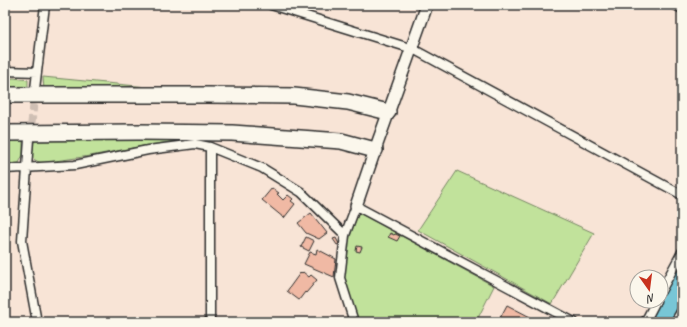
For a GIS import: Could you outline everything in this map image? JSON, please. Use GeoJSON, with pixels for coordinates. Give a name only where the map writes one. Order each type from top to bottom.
{"type":"FeatureCollection","features":[{"type":"Feature","properties":{"kind":"highway"},"geometry":{"type":"LineString","coordinates":[[5,95],[294,96],[348,102],[388,112]]}},
{"type":"Feature","properties":{"kind":"highway"},"geometry":{"type":"LineString","coordinates":[[5,133],[232,132],[342,141],[375,150]]}},
{"type":"Feature","properties":{"kind":"street"},"geometry":{"type":"LineString","coordinates":[[35,89],[45,5]]}},
{"type":"Feature","properties":{"kind":"street"},"geometry":{"type":"LineString","coordinates":[[271,5],[413,49],[682,195]]}},
{"type":"Feature","properties":{"kind":"street"},"geometry":{"type":"LineString","coordinates":[[354,322],[340,278],[345,235],[388,112],[413,49],[427,5]]}},
{"type":"Feature","properties":{"kind":"street"},"geometry":{"type":"LineString","coordinates":[[675,5],[682,9]]}},
{"type":"Feature","properties":{"kind":"street"},"geometry":{"type":"LineString","coordinates":[[5,71],[37,72]]}},
{"type":"Feature","properties":{"kind":"street"},"geometry":{"type":"LineString","coordinates":[[29,139],[22,240],[37,322]]}},
{"type":"Feature","properties":{"kind":"street"},"geometry":{"type":"LineString","coordinates":[[5,169],[74,165],[148,150],[195,144],[210,147],[262,168],[301,192],[345,235]]}},
{"type":"Feature","properties":{"kind":"street"},"geometry":{"type":"LineString","coordinates":[[210,147],[210,322]]}},
{"type":"Feature","properties":{"kind":"street"},"geometry":{"type":"LineString","coordinates":[[356,206],[574,322]]}},
{"type":"Feature","properties":{"kind":"street"},"geometry":{"type":"LineString","coordinates":[[669,276],[682,252]]}},
{"type":"Feature","properties":{"kind":"street"},"geometry":{"type":"LineString","coordinates":[[645,322],[652,309]]}},
{"type":"Feature","properties":{"kind":"street"},"geometry":{"type":"LineString","coordinates":[[675,322],[682,310]]}},
{"type":"Feature","properties":{"kind":"green space"},"geometry":{"type":"Polygon","coordinates":[[[43,77],[148,87],[147,89],[44,90],[43,77]]]}},
{"type":"Feature","properties":{"kind":"green space"},"geometry":{"type":"Polygon","coordinates":[[[14,78],[28,80],[28,90],[5,91],[5,79],[14,78]]]}},
{"type":"Feature","properties":{"kind":"green space"},"geometry":{"type":"Polygon","coordinates":[[[191,139],[41,163],[32,157],[34,141],[191,139]]]}},
{"type":"Feature","properties":{"kind":"green space"},"geometry":{"type":"Polygon","coordinates":[[[5,140],[23,140],[23,155],[19,163],[5,164],[5,140]]]}},
{"type":"Feature","properties":{"kind":"green space"},"geometry":{"type":"Polygon","coordinates":[[[457,171],[594,233],[552,304],[418,230],[457,171]]]}},
{"type":"Feature","properties":{"kind":"green space"},"geometry":{"type":"Polygon","coordinates":[[[359,213],[494,286],[476,322],[358,322],[346,287],[344,270],[348,244],[359,213]]]}},
{"type":"Feature","properties":{"kind":"building"},"geometry":{"type":"Polygon","coordinates":[[[272,188],[279,193],[277,194],[283,200],[288,195],[293,199],[291,201],[295,204],[284,218],[262,200],[272,188]]]}},
{"type":"Feature","properties":{"kind":"building"},"geometry":{"type":"Polygon","coordinates":[[[311,213],[327,233],[319,239],[306,233],[298,223],[311,213]]]}},
{"type":"Feature","properties":{"kind":"building"},"geometry":{"type":"Polygon","coordinates":[[[390,233],[400,236],[397,241],[388,237],[390,233]]]}},
{"type":"Feature","properties":{"kind":"building"},"geometry":{"type":"Polygon","coordinates":[[[306,237],[314,241],[309,251],[301,247],[306,237]]]}},
{"type":"Feature","properties":{"kind":"building"},"geometry":{"type":"Polygon","coordinates":[[[336,238],[339,244],[337,245],[333,239],[336,238]]]}},
{"type":"Feature","properties":{"kind":"building"},"geometry":{"type":"Polygon","coordinates":[[[357,246],[362,247],[360,252],[356,251],[357,246]]]}},
{"type":"Feature","properties":{"kind":"building"},"geometry":{"type":"Polygon","coordinates":[[[317,249],[336,259],[334,277],[304,264],[310,252],[316,254],[317,249]]]}},
{"type":"Feature","properties":{"kind":"building"},"geometry":{"type":"Polygon","coordinates":[[[303,272],[309,277],[311,275],[317,280],[299,300],[287,291],[300,273],[301,274],[303,272]]]}},
{"type":"Feature","properties":{"kind":"building"},"geometry":{"type":"Polygon","coordinates":[[[507,305],[534,319],[532,322],[498,322],[507,305]]]}},
{"type":"Feature","properties":{"kind":"waterway"},"geometry":{"type":"LineString","coordinates":[[660,322],[682,280]]}},
{"type":"Feature","properties":{"kind":"tunnel"},"geometry":{"type":"LineString","coordinates":[[30,136],[35,92]]}}]}
